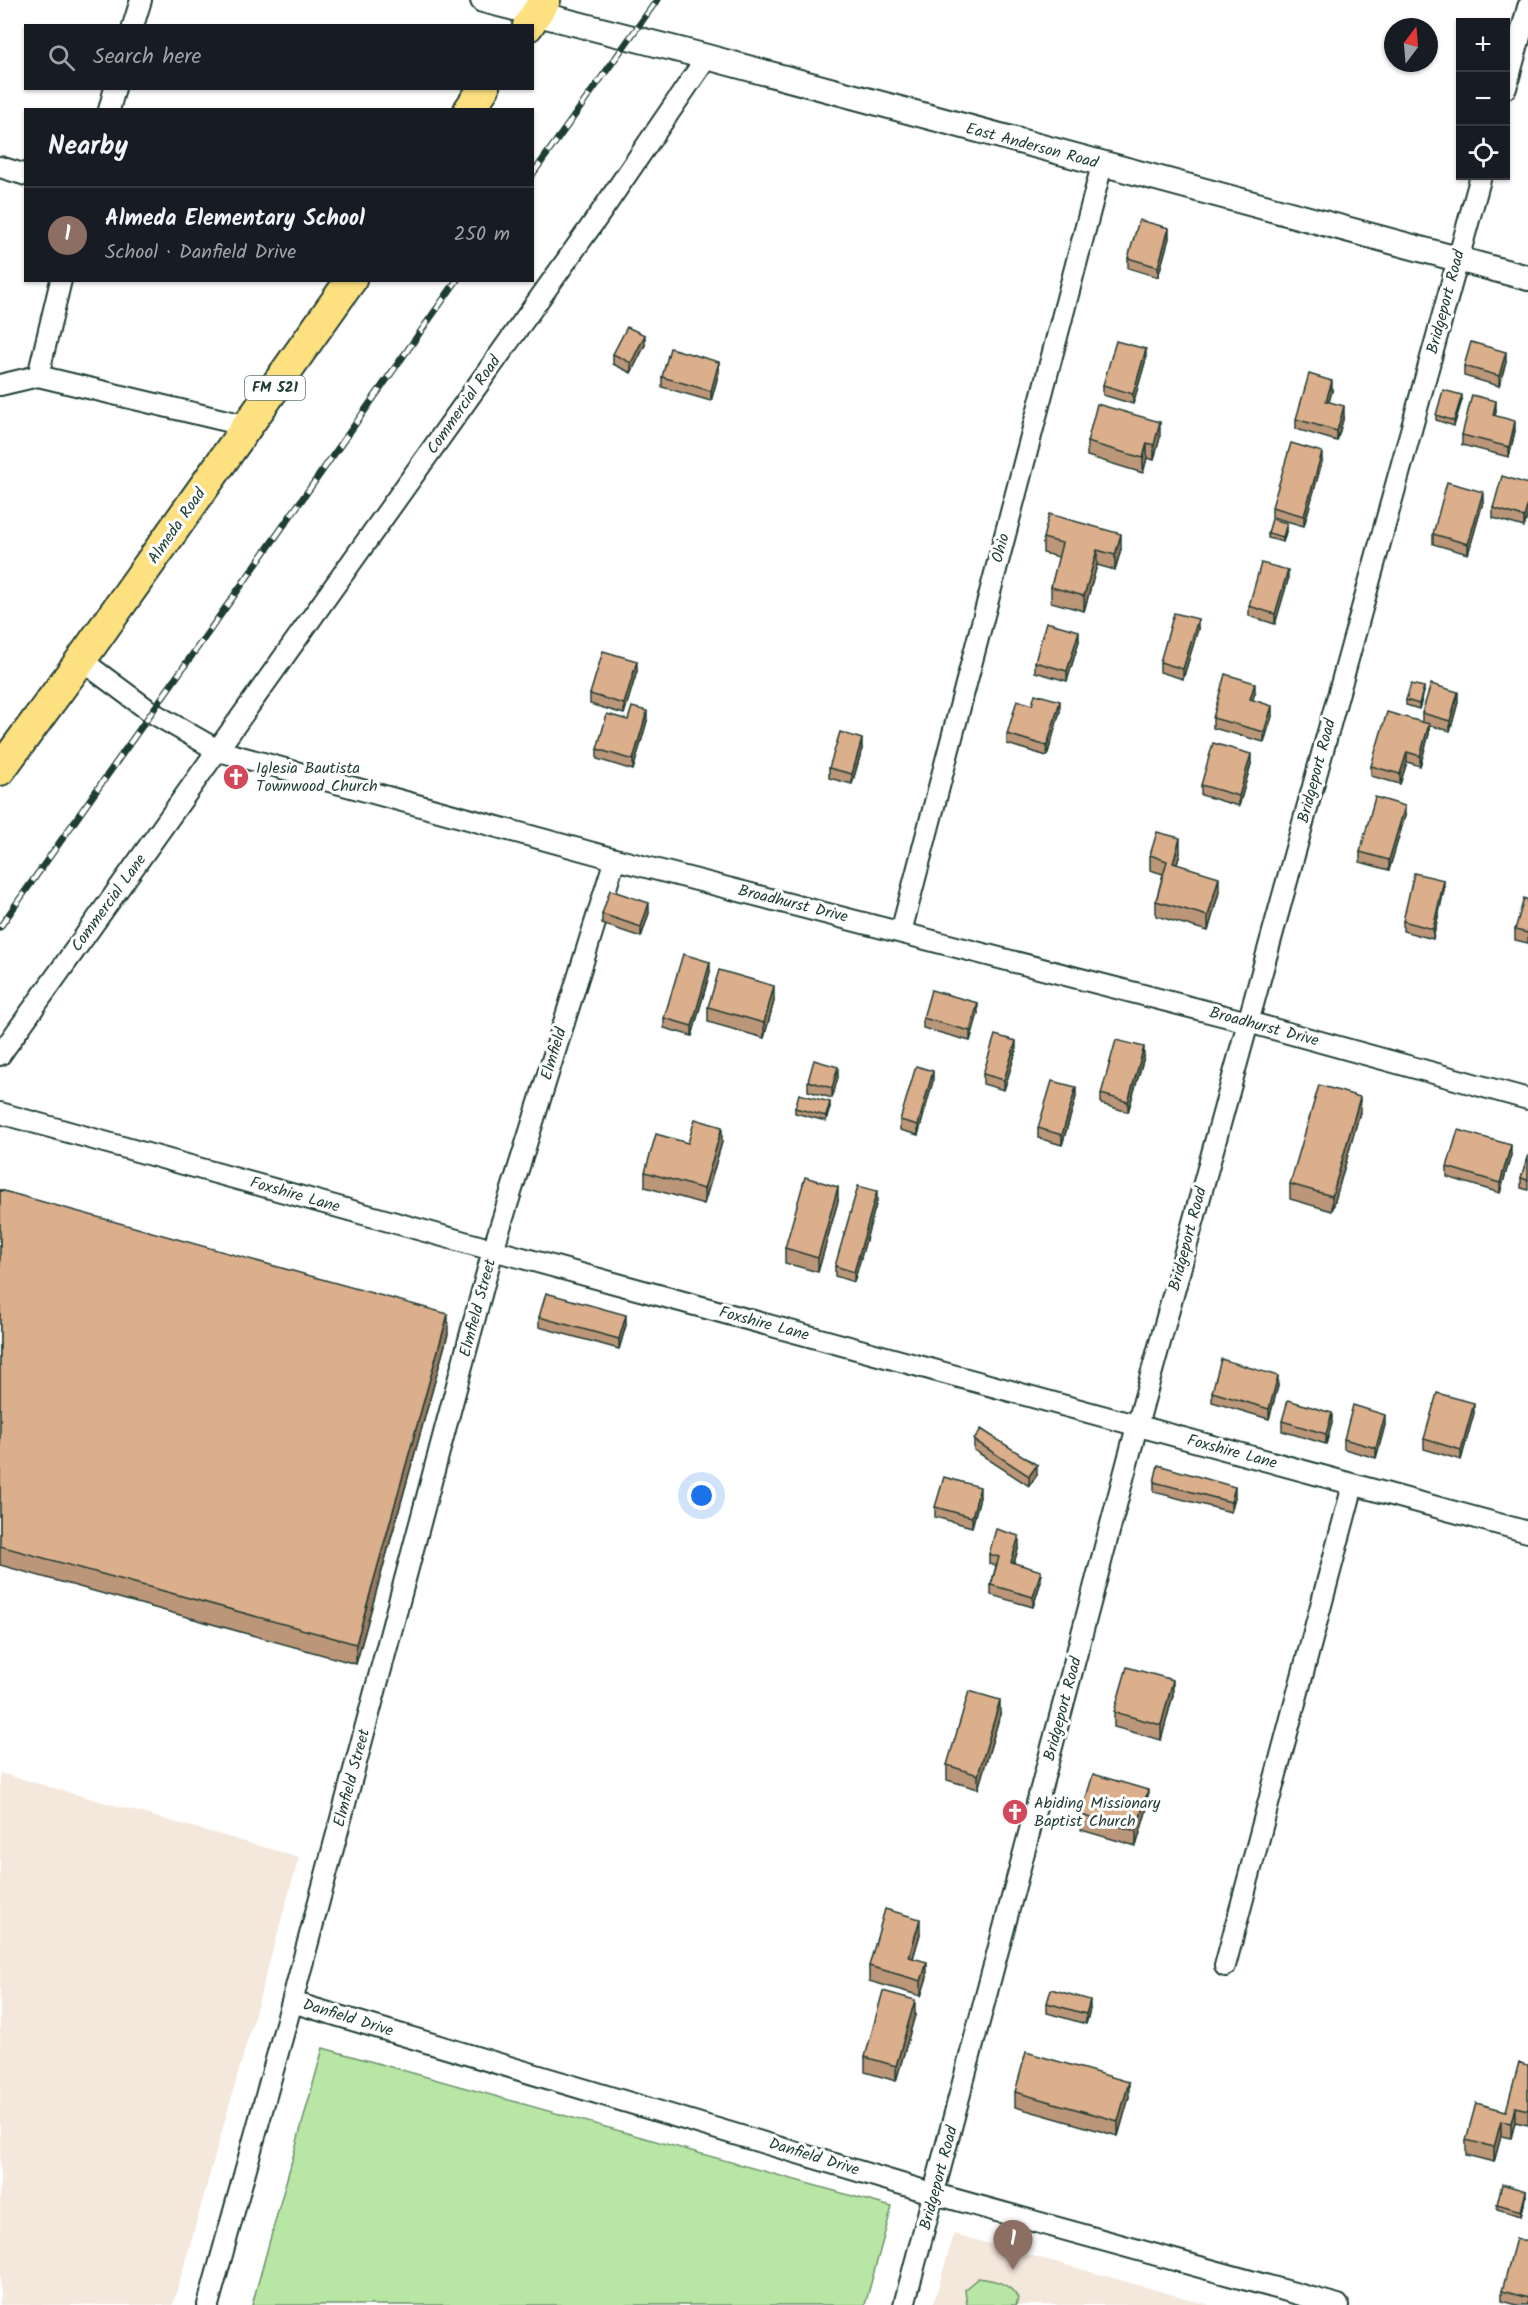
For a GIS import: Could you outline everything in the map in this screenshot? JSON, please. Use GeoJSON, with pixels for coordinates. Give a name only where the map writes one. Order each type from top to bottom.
{"type":"FeatureCollection","features":[{"type":"Feature","properties":{"kind":"main road"},"geometry":{"type":"LineString","coordinates":[[470,108],[483,90]]}},
{"type":"Feature","properties":{"kind":"main road","name":"Almeda Road"},"geometry":{"type":"LineString","coordinates":[[0,770],[350,282]]}},
{"type":"Feature","properties":{"kind":"street"},"geometry":{"type":"LineString","coordinates":[[134,24],[141,0]]}},
{"type":"Feature","properties":{"kind":"street","name":"East Anderson Road"},"geometry":{"type":"LineString","coordinates":[[483,0],[707,57],[1528,278]]}},
{"type":"Feature","properties":{"kind":"street"},"geometry":{"type":"LineString","coordinates":[[1510,73],[1528,7]]}},
{"type":"Feature","properties":{"kind":"street","name":"Commercial Road"},"geometry":{"type":"LineString","coordinates":[[219,751],[599,215],[707,57]]}},
{"type":"Feature","properties":{"kind":"street"},"geometry":{"type":"LineString","coordinates":[[110,108],[114,90]]}},
{"type":"Feature","properties":{"kind":"street","name":"Ohio"},"geometry":{"type":"LineString","coordinates":[[901,932],[1102,165]]}},
{"type":"Feature","properties":{"kind":"street"},"geometry":{"type":"LineString","coordinates":[[0,167],[24,174]]}},
{"type":"Feature","properties":{"kind":"street","name":"Bridgeport Road"},"geometry":{"type":"LineString","coordinates":[[904,2305],[1137,1426],[1480,180]]}},
{"type":"Feature","properties":{"kind":"street"},"geometry":{"type":"LineString","coordinates":[[38,376],[61,282]]}},
{"type":"Feature","properties":{"kind":"street"},"geometry":{"type":"LineString","coordinates":[[0,385],[38,376],[248,426]]}},
{"type":"Feature","properties":{"kind":"street","name":"Broadhurst Drive"},"geometry":{"type":"LineString","coordinates":[[81,660],[151,712],[219,751],[615,859],[1248,1022],[1528,1099]]}},
{"type":"Feature","properties":{"kind":"street","name":"Commercial Lane"},"geometry":{"type":"LineString","coordinates":[[0,1055],[219,751]]}},
{"type":"Feature","properties":{"kind":"street","name":"Elmfield"},"geometry":{"type":"LineString","coordinates":[[494,1250],[615,859]]}},
{"type":"Feature","properties":{"kind":"street","name":"Foxshire Lane"},"geometry":{"type":"LineString","coordinates":[[0,1113],[1528,1532]]}},
{"type":"Feature","properties":{"kind":"street","name":"Elmfield Street"},"geometry":{"type":"LineString","coordinates":[[208,2305],[494,1250]]}},
{"type":"Feature","properties":{"kind":"street"},"geometry":{"type":"LineString","coordinates":[[1224,1966],[1353,1485]]}},
{"type":"Feature","properties":{"kind":"street","name":"Danfield Drive"},"geometry":{"type":"LineString","coordinates":[[292,2002],[935,2194],[1338,2305]]}},
{"type":"Feature","properties":{"kind":"shaded area"},"geometry":{"type":"Polygon","coordinates":[[[0,1773],[299,1857],[173,2305],[0,2305],[0,1773]]]}},
{"type":"Feature","properties":{"kind":"shaded area"},"geometry":{"type":"Polygon","coordinates":[[[954,2234],[1210,2305],[933,2305],[954,2234]]]}},
{"type":"Feature","properties":{"kind":"green space"},"geometry":{"type":"Polygon","coordinates":[[[323,2048],[892,2207],[865,2305],[252,2305],[323,2048]]]}},
{"type":"Feature","properties":{"kind":"green space"},"geometry":{"type":"Polygon","coordinates":[[[978,2278],[996,2281],[1011,2289],[1018,2298],[1016,2305],[967,2305],[965,2289],[978,2278]]]}},
{"type":"Feature","properties":{"kind":"building"},"geometry":{"type":"Polygon","coordinates":[[[1139,220],[1169,228],[1158,267],[1128,258],[1139,220]]]}},
{"type":"Feature","properties":{"kind":"building"},"geometry":{"type":"Polygon","coordinates":[[[627,327],[645,335],[631,363],[613,354],[627,327]]]}},
{"type":"Feature","properties":{"kind":"building"},"geometry":{"type":"Polygon","coordinates":[[[1116,341],[1146,349],[1133,394],[1103,385],[1116,341]]]}},
{"type":"Feature","properties":{"kind":"building"},"geometry":{"type":"Polygon","coordinates":[[[1471,342],[1506,352],[1499,376],[1464,366],[1471,342]]]}},
{"type":"Feature","properties":{"kind":"building"},"geometry":{"type":"Polygon","coordinates":[[[670,348],[719,362],[711,391],[662,377],[670,348]]]}},
{"type":"Feature","properties":{"kind":"building"},"geometry":{"type":"Polygon","coordinates":[[[1309,374],[1332,381],[1326,401],[1344,406],[1337,431],[1296,419],[1309,374]]]}},
{"type":"Feature","properties":{"kind":"building"},"geometry":{"type":"Polygon","coordinates":[[[1443,390],[1462,395],[1454,421],[1436,415],[1443,390]]]}},
{"type":"Feature","properties":{"kind":"building"},"geometry":{"type":"Polygon","coordinates":[[[1472,395],[1496,401],[1493,415],[1515,421],[1509,447],[1462,435],[1472,395]]]}},
{"type":"Feature","properties":{"kind":"building"},"geometry":{"type":"Polygon","coordinates":[[[1097,404],[1160,422],[1154,445],[1147,443],[1143,458],[1087,442],[1097,404]]]}},
{"type":"Feature","properties":{"kind":"building"},"geometry":{"type":"Polygon","coordinates":[[[1291,443],[1322,452],[1304,516],[1272,507],[1291,443]]]}},
{"type":"Feature","properties":{"kind":"building"},"geometry":{"type":"Polygon","coordinates":[[[1502,476],[1528,484],[1528,504],[1524,517],[1493,508],[1502,476]]]}},
{"type":"Feature","properties":{"kind":"building"},"geometry":{"type":"Polygon","coordinates":[[[1447,482],[1483,492],[1468,544],[1433,534],[1447,482]]]}},
{"type":"Feature","properties":{"kind":"building"},"geometry":{"type":"Polygon","coordinates":[[[1049,514],[1121,534],[1115,555],[1097,550],[1084,596],[1051,587],[1062,543],[1043,538],[1049,514]]]}},
{"type":"Feature","properties":{"kind":"building"},"geometry":{"type":"Polygon","coordinates":[[[1272,519],[1287,523],[1283,537],[1268,533],[1272,519]]]}},
{"type":"Feature","properties":{"kind":"building"},"geometry":{"type":"Polygon","coordinates":[[[1261,563],[1288,570],[1275,614],[1249,606],[1261,563]]]}},
{"type":"Feature","properties":{"kind":"building"},"geometry":{"type":"Polygon","coordinates":[[[1174,613],[1198,619],[1183,669],[1160,662],[1174,613]]]}},
{"type":"Feature","properties":{"kind":"building"},"geometry":{"type":"Polygon","coordinates":[[[1046,622],[1079,631],[1067,671],[1035,662],[1046,622]]]}},
{"type":"Feature","properties":{"kind":"building"},"geometry":{"type":"Polygon","coordinates":[[[603,651],[637,661],[624,704],[590,694],[603,651]]]}},
{"type":"Feature","properties":{"kind":"building"},"geometry":{"type":"Polygon","coordinates":[[[1225,674],[1255,683],[1250,699],[1272,706],[1264,732],[1213,718],[1225,674]]]}},
{"type":"Feature","properties":{"kind":"building"},"geometry":{"type":"Polygon","coordinates":[[[1411,684],[1424,687],[1419,704],[1406,700],[1411,684]]]}},
{"type":"Feature","properties":{"kind":"building"},"geometry":{"type":"Polygon","coordinates":[[[1431,684],[1458,692],[1450,721],[1422,713],[1431,684]]]}},
{"type":"Feature","properties":{"kind":"building"},"geometry":{"type":"Polygon","coordinates":[[[1035,694],[1060,701],[1047,746],[1007,734],[1017,700],[1032,705],[1035,694]]]}},
{"type":"Feature","properties":{"kind":"building"},"geometry":{"type":"Polygon","coordinates":[[[632,707],[647,711],[633,760],[597,749],[607,714],[628,720],[632,707]]]}},
{"type":"Feature","properties":{"kind":"building"},"geometry":{"type":"Polygon","coordinates":[[[1387,712],[1429,724],[1420,756],[1407,752],[1400,774],[1371,766],[1387,712]]]}},
{"type":"Feature","properties":{"kind":"building"},"geometry":{"type":"Polygon","coordinates":[[[840,732],[862,739],[852,774],[829,768],[840,732]]]}},
{"type":"Feature","properties":{"kind":"building"},"geometry":{"type":"Polygon","coordinates":[[[1213,743],[1251,754],[1239,796],[1201,785],[1213,743]]]}},
{"type":"Feature","properties":{"kind":"building"},"geometry":{"type":"Polygon","coordinates":[[[1375,797],[1405,806],[1389,860],[1360,852],[1375,797]]]}},
{"type":"Feature","properties":{"kind":"building"},"geometry":{"type":"Polygon","coordinates":[[[1157,832],[1180,838],[1173,863],[1219,877],[1208,916],[1156,901],[1167,861],[1150,855],[1157,832]]]}},
{"type":"Feature","properties":{"kind":"building"},"geometry":{"type":"Polygon","coordinates":[[[1414,873],[1444,880],[1433,929],[1403,921],[1414,873]]]}},
{"type":"Feature","properties":{"kind":"building"},"geometry":{"type":"Polygon","coordinates":[[[610,890],[649,903],[641,927],[602,914],[610,890]]]}},
{"type":"Feature","properties":{"kind":"building"},"geometry":{"type":"Polygon","coordinates":[[[1524,898],[1528,900],[1528,933],[1515,930],[1524,898]]]}},
{"type":"Feature","properties":{"kind":"building"},"geometry":{"type":"Polygon","coordinates":[[[683,954],[710,962],[692,1026],[664,1018],[683,954]]]}},
{"type":"Feature","properties":{"kind":"building"},"geometry":{"type":"Polygon","coordinates":[[[719,970],[774,986],[764,1023],[708,1007],[719,970]]]}},
{"type":"Feature","properties":{"kind":"building"},"geometry":{"type":"Polygon","coordinates":[[[931,990],[978,1003],[970,1031],[923,1018],[931,990]]]}},
{"type":"Feature","properties":{"kind":"building"},"geometry":{"type":"Polygon","coordinates":[[[995,1035],[1016,1041],[1004,1080],[983,1074],[995,1035]]]}},
{"type":"Feature","properties":{"kind":"building"},"geometry":{"type":"Polygon","coordinates":[[[1116,1040],[1144,1047],[1128,1102],[1101,1094],[1116,1040]]]}},
{"type":"Feature","properties":{"kind":"building"},"geometry":{"type":"Polygon","coordinates":[[[814,1060],[838,1067],[832,1088],[808,1081],[814,1060]]]}},
{"type":"Feature","properties":{"kind":"building"},"geometry":{"type":"Polygon","coordinates":[[[916,1066],[933,1071],[918,1125],[900,1120],[916,1066]]]}},
{"type":"Feature","properties":{"kind":"building"},"geometry":{"type":"Polygon","coordinates":[[[1052,1081],[1076,1087],[1062,1135],[1038,1128],[1052,1081]]]}},
{"type":"Feature","properties":{"kind":"building"},"geometry":{"type":"Polygon","coordinates":[[[1319,1085],[1360,1097],[1332,1196],[1290,1184],[1319,1085]]]}},
{"type":"Feature","properties":{"kind":"building"},"geometry":{"type":"Polygon","coordinates":[[[799,1094],[830,1102],[826,1116],[795,1108],[799,1094]]]}},
{"type":"Feature","properties":{"kind":"building"},"geometry":{"type":"Polygon","coordinates":[[[695,1119],[722,1127],[704,1189],[645,1172],[656,1134],[688,1143],[695,1119]]]}},
{"type":"Feature","properties":{"kind":"building"},"geometry":{"type":"Polygon","coordinates":[[[1458,1130],[1511,1145],[1500,1183],[1447,1167],[1458,1130]]]}},
{"type":"Feature","properties":{"kind":"building"},"geometry":{"type":"Polygon","coordinates":[[[1528,1155],[1528,1180],[1521,1178],[1528,1155]]]}},
{"type":"Feature","properties":{"kind":"building"},"geometry":{"type":"Polygon","coordinates":[[[805,1177],[838,1187],[818,1258],[785,1248],[805,1177]]]}},
{"type":"Feature","properties":{"kind":"building"},"geometry":{"type":"Polygon","coordinates":[[[858,1186],[877,1191],[854,1272],[835,1266],[858,1186]]]}},
{"type":"Feature","properties":{"kind":"building"},"geometry":{"type":"Polygon","coordinates":[[[0,1190],[448,1314],[356,1644],[0,1546],[0,1190]]]}},
{"type":"Feature","properties":{"kind":"building"},"geometry":{"type":"Polygon","coordinates":[[[546,1293],[626,1315],[619,1339],[539,1317],[546,1293]]]}},
{"type":"Feature","properties":{"kind":"building"},"geometry":{"type":"Polygon","coordinates":[[[1221,1359],[1278,1376],[1269,1409],[1212,1392],[1221,1359]]]}},
{"type":"Feature","properties":{"kind":"building"},"geometry":{"type":"Polygon","coordinates":[[[1437,1393],[1474,1403],[1461,1450],[1424,1439],[1437,1393]]]}},
{"type":"Feature","properties":{"kind":"building"},"geometry":{"type":"Polygon","coordinates":[[[1288,1400],[1332,1413],[1326,1434],[1282,1421],[1288,1400]]]}},
{"type":"Feature","properties":{"kind":"building"},"geometry":{"type":"Polygon","coordinates":[[[1353,1405],[1385,1415],[1376,1448],[1344,1439],[1353,1405]]]}},
{"type":"Feature","properties":{"kind":"building"},"geometry":{"type":"Polygon","coordinates":[[[981,1429],[1037,1465],[1029,1476],[974,1440],[981,1429]]]}},
{"type":"Feature","properties":{"kind":"building"},"geometry":{"type":"Polygon","coordinates":[[[1158,1465],[1235,1487],[1231,1502],[1154,1482],[1158,1465]]]}},
{"type":"Feature","properties":{"kind":"building"},"geometry":{"type":"Polygon","coordinates":[[[944,1477],[980,1487],[972,1517],[935,1507],[944,1477]]]}},
{"type":"Feature","properties":{"kind":"building"},"geometry":{"type":"Polygon","coordinates":[[[996,1529],[1019,1536],[1011,1562],[1041,1571],[1033,1597],[991,1585],[999,1557],[989,1554],[996,1529]]]}},
{"type":"Feature","properties":{"kind":"building"},"geometry":{"type":"Polygon","coordinates":[[[1127,1667],[1173,1680],[1161,1725],[1114,1712],[1127,1667]]]}},
{"type":"Feature","properties":{"kind":"building"},"geometry":{"type":"Polygon","coordinates":[[[969,1691],[1000,1700],[978,1775],[947,1765],[969,1691]]]}},
{"type":"Feature","properties":{"kind":"building"},"geometry":{"type":"Polygon","coordinates":[[[1093,1774],[1148,1790],[1136,1831],[1081,1815],[1093,1774]]]}},
{"type":"Feature","properties":{"kind":"building"},"geometry":{"type":"Polygon","coordinates":[[[885,1909],[920,1919],[909,1957],[927,1962],[921,1981],[869,1966],[885,1909]]]}},
{"type":"Feature","properties":{"kind":"building"},"geometry":{"type":"Polygon","coordinates":[[[1051,1989],[1090,2000],[1086,2014],[1047,2003],[1051,1989]]]}},
{"type":"Feature","properties":{"kind":"building"},"geometry":{"type":"Polygon","coordinates":[[[883,1991],[915,2000],[896,2066],[865,2057],[883,1991]]]}},
{"type":"Feature","properties":{"kind":"building"},"geometry":{"type":"Polygon","coordinates":[[[1026,2052],[1129,2082],[1118,2121],[1015,2092],[1026,2052]]]}},
{"type":"Feature","properties":{"kind":"building"},"geometry":{"type":"Polygon","coordinates":[[[1519,2062],[1528,2065],[1528,2110],[1515,2107],[1511,2123],[1501,2121],[1494,2147],[1466,2140],[1476,2103],[1506,2111],[1519,2062]]]}},
{"type":"Feature","properties":{"kind":"building"},"geometry":{"type":"Polygon","coordinates":[[[1502,2184],[1526,2191],[1521,2211],[1497,2204],[1502,2184]]]}},
{"type":"Feature","properties":{"kind":"building"},"geometry":{"type":"Polygon","coordinates":[[[1516,2238],[1528,2242],[1528,2298],[1502,2291],[1516,2238]]]}},
{"type":"Feature","properties":{"kind":"railway"},"geometry":{"type":"LineString","coordinates":[[534,172],[657,0]]}},
{"type":"Feature","properties":{"kind":"railway"},"geometry":{"type":"LineString","coordinates":[[0,927],[456,282]]}},
{"type":"Feature","properties":{"kind":"place","name":"Iglesia Bautista Townwood Church"},"geometry":{"type":"Point","coordinates":[236,777]}},
{"type":"Feature","properties":{"kind":"place","name":"Abiding Missionary Baptist Church"},"geometry":{"type":"Point","coordinates":[1015,1812]}},
{"type":"Feature","properties":{"kind":"place","name":"Almeda Elementary School"},"geometry":{"type":"Point","coordinates":[1013,2270]}}]}
